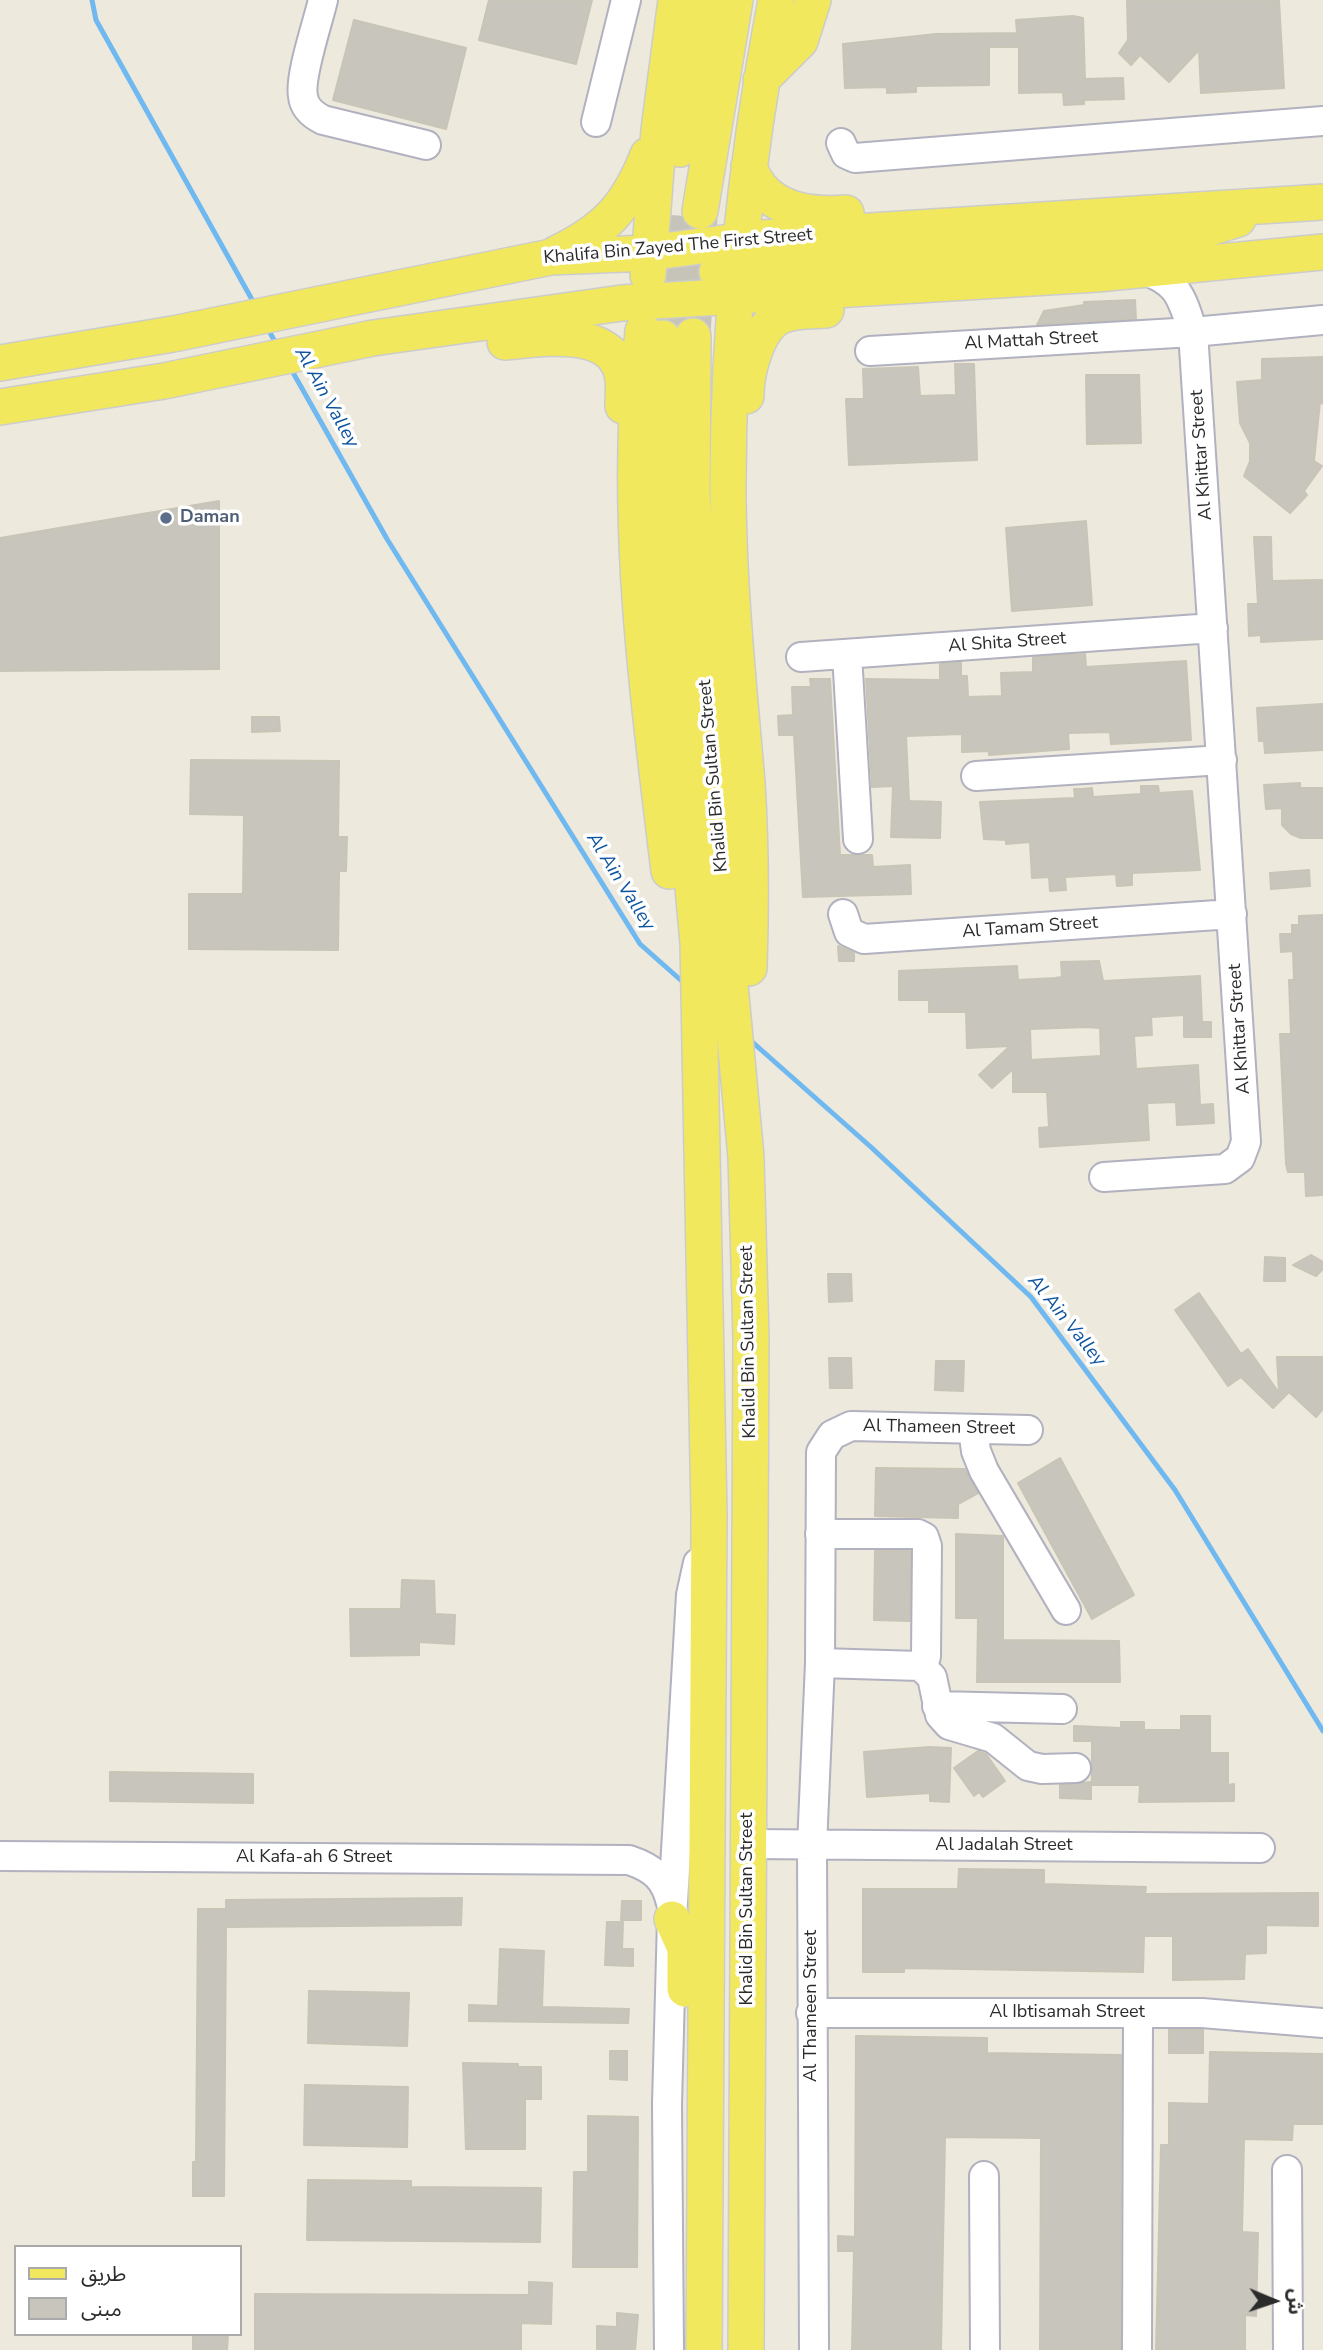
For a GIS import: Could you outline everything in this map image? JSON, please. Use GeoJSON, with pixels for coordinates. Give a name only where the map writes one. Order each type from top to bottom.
{"type":"FeatureCollection","features":[{"type":"Feature","properties":{"kind":"main road"},"geometry":{"type":"LineString","coordinates":[[637,595],[635,412],[659,130],[676,0]]}},
{"type":"Feature","properties":{"kind":"main road"},"geometry":{"type":"LineString","coordinates":[[703,0],[686,213],[735,0]]}},
{"type":"Feature","properties":{"kind":"main road"},"geometry":{"type":"LineString","coordinates":[[733,619],[729,421],[732,327],[749,166],[776,0]]}},
{"type":"Feature","properties":{"kind":"main road"},"geometry":{"type":"LineString","coordinates":[[761,80],[800,41],[813,0]]}},
{"type":"Feature","properties":{"kind":"main road"},"geometry":{"type":"LineString","coordinates":[[551,257],[594,234],[617,212],[638,181],[659,130]]}},
{"type":"Feature","properties":{"kind":"main road"},"geometry":{"type":"LineString","coordinates":[[749,166],[753,180],[780,203],[814,215],[1085,198],[1181,209]]}},
{"type":"Feature","properties":{"kind":"main road","name":"Khalifa Bin Zayed The First Street"},"geometry":{"type":"LineString","coordinates":[[0,363],[173,334],[551,257],[647,277],[1181,209],[1323,202]]}},
{"type":"Feature","properties":{"kind":"main road"},"geometry":{"type":"LineString","coordinates":[[740,267],[1181,236],[1283,205]]}},
{"type":"Feature","properties":{"kind":"main road","name":"Khalifa Bin Zayed The First Street"},"geometry":{"type":"LineString","coordinates":[[647,277],[740,267],[1097,274],[1323,252]]}},
{"type":"Feature","properties":{"kind":"main road"},"geometry":{"type":"LineString","coordinates":[[704,2350],[709,1516],[702,1157],[702,787],[733,619],[740,559],[746,376],[752,355],[774,321],[782,316],[810,311],[1000,297],[1097,274]]}},
{"type":"Feature","properties":{"kind":"main road"},"geometry":{"type":"LineString","coordinates":[[382,337],[406,320],[474,300],[624,283],[647,277]]}},
{"type":"Feature","properties":{"kind":"main road"},"geometry":{"type":"LineString","coordinates":[[0,407],[164,381],[382,337],[451,347],[567,336],[596,345],[615,359],[623,378],[624,526],[637,595],[702,787]]}},
{"type":"Feature","properties":{"kind":"main road","name":"Khalid Bin Sultan Street"},"geometry":{"type":"LineString","coordinates":[[678,337],[702,648],[702,787],[728,963],[746,1157],[751,1338],[746,2350]]}},
{"type":"Feature","properties":{"kind":"main road"},"geometry":{"type":"LineString","coordinates":[[672,1913],[685,1948],[684,2084],[706,2179]]}},
{"type":"Feature","properties":{"kind":"street"},"geometry":{"type":"LineString","coordinates":[[323,0],[302,87],[302,96],[309,111],[323,120],[426,145]]}},
{"type":"Feature","properties":{"kind":"street"},"geometry":{"type":"LineString","coordinates":[[596,122],[626,0]]}},
{"type":"Feature","properties":{"kind":"street"},"geometry":{"type":"LineString","coordinates":[[841,143],[846,154],[855,158],[1323,121]]}},
{"type":"Feature","properties":{"kind":"street","name":"Al Khittar Street"},"geometry":{"type":"LineString","coordinates":[[1104,1177],[1225,1169],[1240,1158],[1247,1133],[1191,325],[1194,286],[1200,275],[1224,260]]}},
{"type":"Feature","properties":{"kind":"street","name":"Al Khittar Street"},"geometry":{"type":"LineString","coordinates":[[1141,269],[1170,281],[1182,300],[1191,325]]}},
{"type":"Feature","properties":{"kind":"street","name":"Al Mattah Street"},"geometry":{"type":"LineString","coordinates":[[870,351],[1191,325],[1323,320]]}},
{"type":"Feature","properties":{"kind":"street","name":"Al Shita Street"},"geometry":{"type":"LineString","coordinates":[[801,657],[1213,628]]}},
{"type":"Feature","properties":{"kind":"street"},"geometry":{"type":"LineString","coordinates":[[847,654],[858,839]]}},
{"type":"Feature","properties":{"kind":"street"},"geometry":{"type":"LineString","coordinates":[[976,776],[1222,760]]}},
{"type":"Feature","properties":{"kind":"street","name":"Al Tamam Street"},"geometry":{"type":"LineString","coordinates":[[843,914],[849,932],[864,939],[1233,914]]}},
{"type":"Feature","properties":{"kind":"street","name":"Al Thameen Street"},"geometry":{"type":"LineString","coordinates":[[814,2350],[812,1846],[820,1662],[821,1452],[832,1435],[850,1426],[1028,1430]]}},
{"type":"Feature","properties":{"kind":"street"},"geometry":{"type":"LineString","coordinates":[[972,1429],[976,1451],[985,1471],[1066,1611]]}},
{"type":"Feature","properties":{"kind":"street"},"geometry":{"type":"LineString","coordinates":[[669,2350],[667,2104],[676,1821],[691,1595],[709,1516]]}},
{"type":"Feature","properties":{"kind":"street"},"geometry":{"type":"LineString","coordinates":[[820,1534],[918,1534],[924,1538],[927,1546],[926,1656],[923,1668]]}},
{"type":"Feature","properties":{"kind":"street"},"geometry":{"type":"LineString","coordinates":[[820,1662],[923,1668],[934,1681],[940,1715],[949,1725],[993,1738],[1028,1766],[1042,1769],[1076,1768]]}},
{"type":"Feature","properties":{"kind":"street"},"geometry":{"type":"LineString","coordinates":[[937,1706],[1062,1709]]}},
{"type":"Feature","properties":{"kind":"street","name":"Al Kafa-ah 6 Street"},"geometry":{"type":"LineString","coordinates":[[0,1856],[629,1860],[661,1846],[676,1821]]}},
{"type":"Feature","properties":{"kind":"street","name":"Al Jadalah Street"},"geometry":{"type":"LineString","coordinates":[[748,1844],[1260,1848]]}},
{"type":"Feature","properties":{"kind":"street","name":"Al Kafa-ah 6 Street"},"geometry":{"type":"LineString","coordinates":[[629,1860],[655,1872],[668,1891],[672,1913]]}},
{"type":"Feature","properties":{"kind":"street","name":"Al Ibtisamah Street"},"geometry":{"type":"LineString","coordinates":[[811,2013],[1202,2013],[1323,2023]]}},
{"type":"Feature","properties":{"kind":"street"},"geometry":{"type":"LineString","coordinates":[[1138,2013],[1138,2350]]}},
{"type":"Feature","properties":{"kind":"street"},"geometry":{"type":"LineString","coordinates":[[1287,2170],[1288,2350]]}},
{"type":"Feature","properties":{"kind":"street"},"geometry":{"type":"LineString","coordinates":[[984,2176],[985,2350]]}},
{"type":"Feature","properties":{"kind":"building"},"geometry":{"type":"Polygon","coordinates":[[[489,0],[592,0],[576,64],[479,40],[489,0]]]}},
{"type":"Feature","properties":{"kind":"building"},"geometry":{"type":"Polygon","coordinates":[[[1127,0],[1279,0],[1284,88],[1201,93],[1199,50],[1169,82],[1140,55],[1131,65],[1119,53],[1128,40],[1127,0]]]}},
{"type":"Feature","properties":{"kind":"building"},"geometry":{"type":"Polygon","coordinates":[[[1073,16],[1083,18],[1085,79],[1123,78],[1124,99],[1084,100],[1084,104],[1064,105],[1063,92],[1019,93],[1019,47],[989,47],[989,85],[916,86],[916,92],[887,93],[887,87],[845,88],[843,44],[936,34],[1017,33],[1016,20],[1073,16]]]}},
{"type":"Feature","properties":{"kind":"building"},"geometry":{"type":"Polygon","coordinates":[[[354,20],[466,48],[446,129],[333,100],[354,20]]]}},
{"type":"Feature","properties":{"kind":"building"},"geometry":{"type":"Polygon","coordinates":[[[1135,300],[1136,319],[1037,325],[1044,311],[1084,305],[1084,302],[1135,300]]]}},
{"type":"Feature","properties":{"kind":"building"},"geometry":{"type":"Polygon","coordinates":[[[1323,357],[1323,404],[1320,402],[1314,461],[1322,466],[1304,491],[1307,495],[1290,513],[1244,476],[1250,461],[1250,443],[1240,423],[1237,382],[1262,380],[1262,359],[1323,357]]]}},
{"type":"Feature","properties":{"kind":"building"},"geometry":{"type":"Polygon","coordinates":[[[955,364],[974,364],[977,460],[849,465],[846,399],[864,399],[863,369],[918,367],[920,396],[956,395],[955,364]]]}},
{"type":"Feature","properties":{"kind":"building"},"geometry":{"type":"Polygon","coordinates":[[[1086,375],[1139,375],[1141,443],[1087,444],[1086,375]]]}},
{"type":"Feature","properties":{"kind":"building"},"geometry":{"type":"Polygon","coordinates":[[[219,501],[219,669],[0,671],[0,538],[219,501]]]}},
{"type":"Feature","properties":{"kind":"building"},"geometry":{"type":"Polygon","coordinates":[[[1086,521],[1092,605],[1012,611],[1006,528],[1086,521]]]}},
{"type":"Feature","properties":{"kind":"building"},"geometry":{"type":"Polygon","coordinates":[[[1254,537],[1271,537],[1272,581],[1322,580],[1323,639],[1261,642],[1261,635],[1249,636],[1248,604],[1258,604],[1254,537]]]}},
{"type":"Feature","properties":{"kind":"building"},"geometry":{"type":"Polygon","coordinates":[[[1085,654],[1086,667],[1186,661],[1191,740],[1111,744],[1110,732],[1068,733],[1069,749],[989,755],[989,751],[962,752],[962,734],[906,736],[909,801],[941,802],[940,838],[891,837],[893,786],[872,787],[866,679],[940,680],[940,664],[961,662],[961,676],[967,676],[968,697],[1002,696],[1001,673],[1033,672],[1033,657],[1085,654]]]}},
{"type":"Feature","properties":{"kind":"building"},"geometry":{"type":"Polygon","coordinates":[[[810,679],[830,679],[840,855],[872,855],[873,867],[910,865],[911,894],[803,897],[794,735],[779,735],[778,716],[793,715],[792,687],[811,687],[810,679]]]}},
{"type":"Feature","properties":{"kind":"building"},"geometry":{"type":"Polygon","coordinates":[[[1323,704],[1323,750],[1265,753],[1264,741],[1259,741],[1257,708],[1323,704]]]}},
{"type":"Feature","properties":{"kind":"building"},"geometry":{"type":"Polygon","coordinates":[[[252,717],[279,717],[280,731],[252,732],[252,717]]]}},
{"type":"Feature","properties":{"kind":"building"},"geometry":{"type":"Polygon","coordinates":[[[191,760],[339,761],[338,837],[347,837],[346,871],[339,871],[338,950],[189,949],[189,894],[243,894],[244,815],[190,814],[191,760]]]}},
{"type":"Feature","properties":{"kind":"building"},"geometry":{"type":"Polygon","coordinates":[[[1300,783],[1300,788],[1323,788],[1323,838],[1301,838],[1291,834],[1282,825],[1282,808],[1266,809],[1264,785],[1300,783]]]}},
{"type":"Feature","properties":{"kind":"building"},"geometry":{"type":"Polygon","coordinates":[[[1141,786],[1158,786],[1159,793],[1192,791],[1200,870],[1132,873],[1132,885],[1117,886],[1116,874],[1065,877],[1066,890],[1050,891],[1049,877],[1032,878],[1030,842],[1006,844],[1006,840],[984,839],[980,802],[1075,798],[1074,789],[1092,788],[1093,797],[1141,794],[1141,786]]]}},
{"type":"Feature","properties":{"kind":"building"},"geometry":{"type":"Polygon","coordinates":[[[1309,870],[1310,886],[1271,889],[1270,873],[1309,870]]]}},
{"type":"Feature","properties":{"kind":"building"},"geometry":{"type":"Polygon","coordinates":[[[1323,915],[1323,1195],[1306,1196],[1305,1172],[1288,1172],[1286,1164],[1280,1034],[1291,1034],[1289,980],[1294,980],[1293,951],[1281,952],[1280,934],[1292,934],[1292,925],[1299,925],[1299,916],[1323,915]]]}},
{"type":"Feature","properties":{"kind":"building"},"geometry":{"type":"Polygon","coordinates":[[[838,946],[854,953],[854,961],[839,961],[838,946]]]}},
{"type":"Feature","properties":{"kind":"building"},"geometry":{"type":"Polygon","coordinates":[[[1099,961],[1103,981],[1200,976],[1202,1022],[1211,1022],[1211,1037],[1184,1037],[1184,1015],[1151,1017],[1152,1035],[1134,1036],[1136,1069],[1198,1065],[1200,1105],[1213,1104],[1214,1123],[1177,1125],[1176,1102],[1147,1103],[1149,1140],[1040,1147],[1039,1128],[1049,1127],[1047,1092],[1013,1092],[1013,1069],[992,1088],[979,1075],[1010,1046],[967,1048],[966,1012],[929,1012],[929,1000],[899,1000],[899,971],[1017,966],[1018,980],[1055,978],[1062,977],[1061,962],[1099,961]],[[1100,1028],[1030,1029],[1031,1060],[1101,1056],[1100,1028]]]}},
{"type":"Feature","properties":{"kind":"building"},"geometry":{"type":"Polygon","coordinates":[[[1311,1255],[1323,1262],[1323,1269],[1316,1276],[1293,1265],[1311,1255]]]}},
{"type":"Feature","properties":{"kind":"building"},"geometry":{"type":"Polygon","coordinates":[[[1265,1257],[1285,1258],[1285,1281],[1264,1281],[1265,1257]]]}},
{"type":"Feature","properties":{"kind":"building"},"geometry":{"type":"Polygon","coordinates":[[[828,1274],[851,1274],[852,1301],[829,1302],[828,1274]]]}},
{"type":"Feature","properties":{"kind":"building"},"geometry":{"type":"Polygon","coordinates":[[[1199,1293],[1241,1354],[1248,1349],[1279,1393],[1277,1357],[1322,1357],[1323,1409],[1316,1417],[1289,1392],[1273,1408],[1241,1377],[1228,1386],[1175,1310],[1199,1293]]]}},
{"type":"Feature","properties":{"kind":"building"},"geometry":{"type":"Polygon","coordinates":[[[829,1358],[851,1358],[852,1388],[830,1388],[829,1358]]]}},
{"type":"Feature","properties":{"kind":"building"},"geometry":{"type":"Polygon","coordinates":[[[936,1361],[964,1361],[963,1391],[935,1390],[936,1361]]]}},
{"type":"Feature","properties":{"kind":"building"},"geometry":{"type":"Polygon","coordinates":[[[1060,1458],[1134,1595],[1092,1619],[1018,1483],[1060,1458]]]}},
{"type":"Feature","properties":{"kind":"building"},"geometry":{"type":"Polygon","coordinates":[[[876,1468],[965,1469],[978,1493],[958,1504],[958,1518],[875,1516],[876,1468]]]}},
{"type":"Feature","properties":{"kind":"building"},"geometry":{"type":"Polygon","coordinates":[[[956,1534],[1003,1536],[1003,1640],[1119,1641],[1120,1682],[977,1682],[978,1618],[956,1618],[956,1534]]]}},
{"type":"Feature","properties":{"kind":"building"},"geometry":{"type":"Polygon","coordinates":[[[875,1551],[910,1551],[910,1621],[874,1620],[875,1551]]]}},
{"type":"Feature","properties":{"kind":"building"},"geometry":{"type":"Polygon","coordinates":[[[402,1580],[434,1581],[435,1614],[455,1615],[454,1644],[419,1642],[419,1655],[351,1656],[350,1609],[401,1609],[402,1580]]]}},
{"type":"Feature","properties":{"kind":"building"},"geometry":{"type":"Polygon","coordinates":[[[1181,1716],[1210,1716],[1210,1753],[1228,1753],[1228,1785],[1234,1784],[1234,1801],[1139,1802],[1140,1785],[1092,1785],[1092,1741],[1074,1741],[1074,1726],[1121,1728],[1121,1722],[1144,1722],[1144,1730],[1181,1730],[1181,1716]]]}},
{"type":"Feature","properties":{"kind":"building"},"geometry":{"type":"Polygon","coordinates":[[[951,1748],[949,1802],[930,1801],[930,1793],[867,1797],[864,1752],[951,1748]]]}},
{"type":"Feature","properties":{"kind":"building"},"geometry":{"type":"Polygon","coordinates":[[[978,1751],[986,1754],[1005,1781],[983,1797],[979,1792],[974,1796],[954,1768],[978,1751]]]}},
{"type":"Feature","properties":{"kind":"building"},"geometry":{"type":"Polygon","coordinates":[[[110,1772],[253,1774],[253,1803],[110,1801],[110,1772]]]}},
{"type":"Feature","properties":{"kind":"building"},"geometry":{"type":"Polygon","coordinates":[[[1091,1782],[1091,1799],[1060,1798],[1060,1785],[1091,1782]]]}},
{"type":"Feature","properties":{"kind":"building"},"geometry":{"type":"Polygon","coordinates":[[[959,1869],[1044,1870],[1044,1884],[1146,1887],[1145,1894],[1318,1893],[1318,1926],[1266,1925],[1266,1953],[1245,1954],[1244,1979],[1173,1980],[1173,1936],[1144,1936],[1143,1972],[904,1968],[904,1972],[863,1972],[863,1889],[958,1889],[959,1869]]]}},
{"type":"Feature","properties":{"kind":"building"},"geometry":{"type":"Polygon","coordinates":[[[462,1898],[461,1925],[226,1927],[224,2196],[193,2196],[193,2162],[196,2162],[198,1909],[226,1909],[226,1900],[462,1898]]]}},
{"type":"Feature","properties":{"kind":"building"},"geometry":{"type":"Polygon","coordinates":[[[622,1901],[641,1901],[641,1920],[621,1920],[622,1901]]]}},
{"type":"Feature","properties":{"kind":"building"},"geometry":{"type":"Polygon","coordinates":[[[607,1922],[623,1922],[622,1949],[633,1949],[633,1966],[605,1965],[607,1922]]]}},
{"type":"Feature","properties":{"kind":"building"},"geometry":{"type":"Polygon","coordinates":[[[500,1949],[544,1951],[542,2007],[629,2009],[628,2023],[469,2021],[469,2005],[498,2006],[500,1949]]]}},
{"type":"Feature","properties":{"kind":"building"},"geometry":{"type":"Polygon","coordinates":[[[309,1991],[409,1993],[407,2046],[308,2043],[309,1991]]]}},
{"type":"Feature","properties":{"kind":"building"},"geometry":{"type":"Polygon","coordinates":[[[1169,2030],[1203,2030],[1203,2053],[1169,2053],[1169,2030]]]}},
{"type":"Feature","properties":{"kind":"building"},"geometry":{"type":"Polygon","coordinates":[[[856,2036],[987,2038],[987,2053],[1121,2055],[1120,2350],[1040,2350],[1041,2138],[945,2137],[941,2350],[852,2350],[854,2251],[838,2251],[838,2236],[855,2237],[856,2036]]]}},
{"type":"Feature","properties":{"kind":"building"},"geometry":{"type":"Polygon","coordinates":[[[610,2051],[627,2051],[627,2080],[610,2079],[610,2051]]]}},
{"type":"Feature","properties":{"kind":"building"},"geometry":{"type":"Polygon","coordinates":[[[1210,2052],[1323,2054],[1323,2124],[1293,2124],[1292,2140],[1244,2139],[1242,2232],[1258,2233],[1256,2316],[1245,2315],[1245,2350],[1156,2350],[1161,2145],[1169,2145],[1169,2103],[1209,2104],[1210,2052]]]}},
{"type":"Feature","properties":{"kind":"building"},"geometry":{"type":"Polygon","coordinates":[[[463,2063],[541,2067],[541,2099],[525,2099],[525,2149],[466,2149],[463,2063]]]}},
{"type":"Feature","properties":{"kind":"building"},"geometry":{"type":"Polygon","coordinates":[[[305,2085],[408,2087],[407,2147],[304,2145],[305,2085]]]}},
{"type":"Feature","properties":{"kind":"building"},"geometry":{"type":"Polygon","coordinates":[[[588,2116],[638,2117],[637,2267],[573,2267],[574,2172],[588,2172],[588,2116]]]}},
{"type":"Feature","properties":{"kind":"building"},"geometry":{"type":"Polygon","coordinates":[[[308,2180],[411,2181],[411,2187],[541,2188],[540,2242],[307,2240],[308,2180]]]}},
{"type":"Feature","properties":{"kind":"building"},"geometry":{"type":"Polygon","coordinates":[[[529,2282],[552,2283],[551,2324],[521,2323],[521,2350],[255,2350],[255,2294],[529,2295],[529,2282]]]}},
{"type":"Feature","properties":{"kind":"building"},"geometry":{"type":"Polygon","coordinates":[[[617,2313],[638,2315],[635,2350],[597,2350],[597,2326],[617,2327],[617,2313]]]}},
{"type":"Feature","properties":{"kind":"building"},"geometry":{"type":"Polygon","coordinates":[[[193,2336],[228,2336],[227,2350],[193,2350],[193,2336]]]}},
{"type":"Feature","properties":{"kind":"waterway","name":"Al Ain Valley"},"geometry":{"type":"LineString","coordinates":[[92,0],[96,20],[255,305]]}},
{"type":"Feature","properties":{"kind":"waterway","name":"Al Ain Valley"},"geometry":{"type":"LineString","coordinates":[[266,326],[277,345]]}},
{"type":"Feature","properties":{"kind":"waterway","name":"Al Ain Valley"},"geometry":{"type":"LineString","coordinates":[[291,369],[387,539],[640,944],[684,983]]}},
{"type":"Feature","properties":{"kind":"waterway","name":"Al Ain Valley"},"geometry":{"type":"LineString","coordinates":[[750,1040],[872,1148],[1031,1297],[1175,1490],[1323,1731]]}},
{"type":"Feature","properties":{"kind":"tunnel"},"geometry":{"type":"LineString","coordinates":[[663,338],[671,215]]}},
{"type":"Feature","properties":{"kind":"tunnel"},"geometry":{"type":"LineString","coordinates":[[693,336],[700,217]]}},
{"type":"Feature","properties":{"kind":"place","name":"Daman"},"geometry":{"type":"Point","coordinates":[166,518]}}]}
